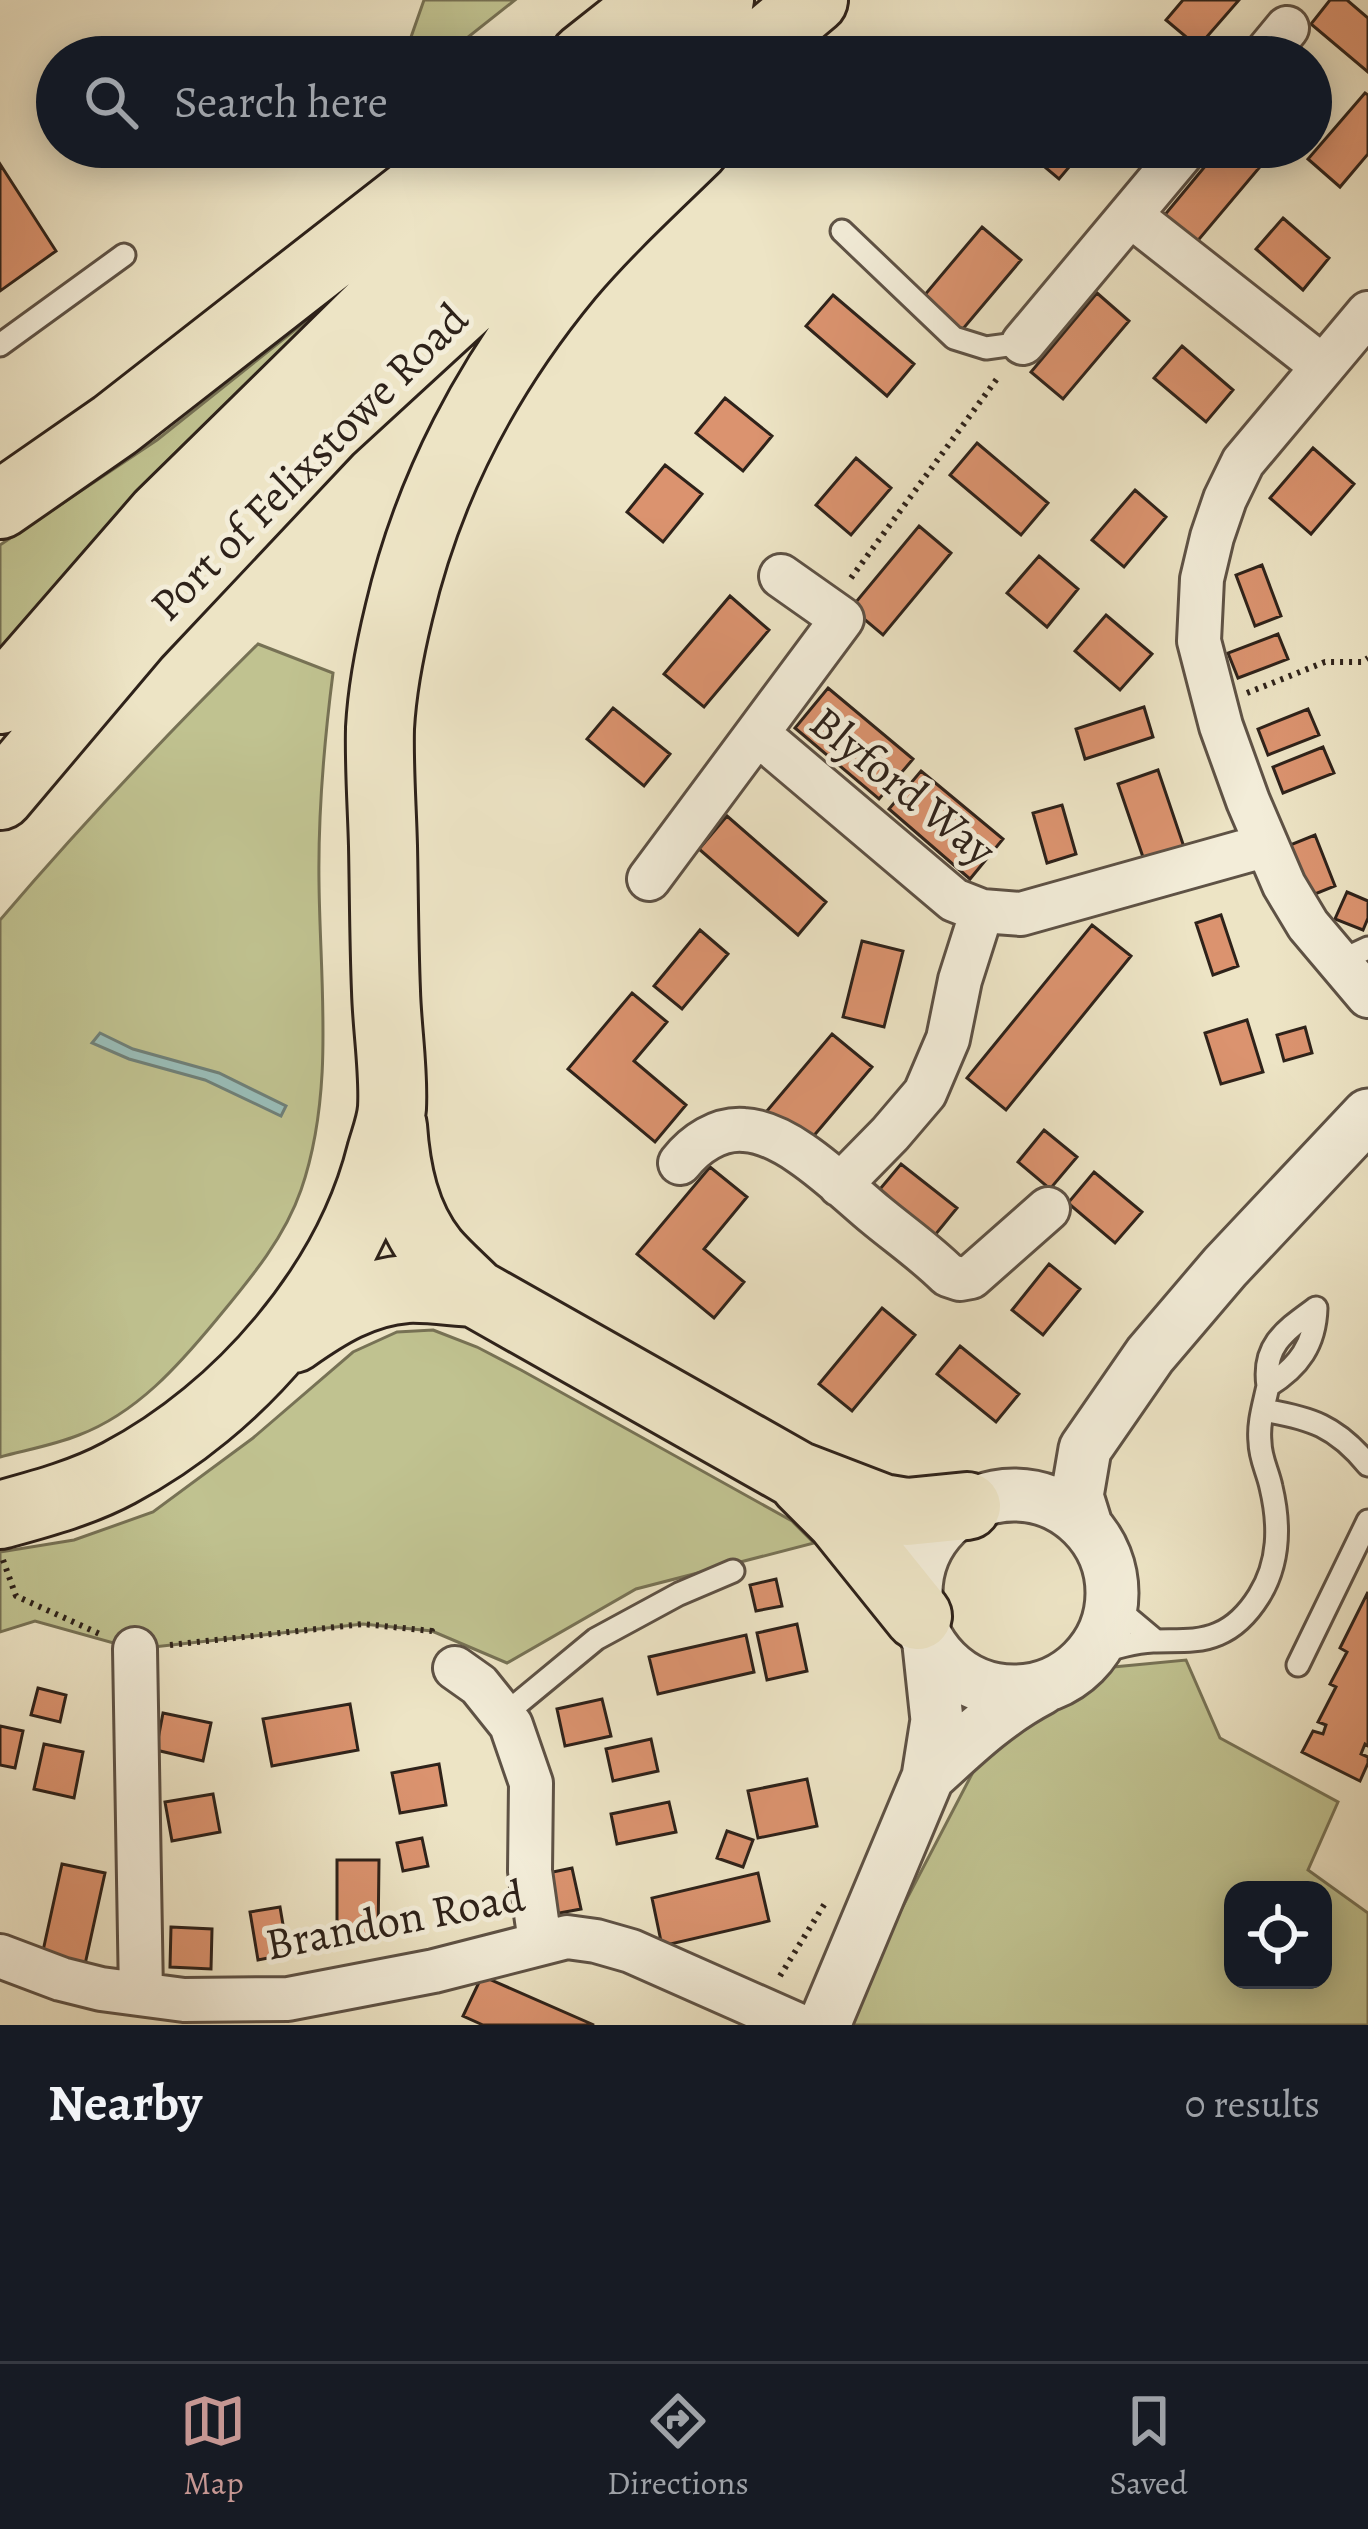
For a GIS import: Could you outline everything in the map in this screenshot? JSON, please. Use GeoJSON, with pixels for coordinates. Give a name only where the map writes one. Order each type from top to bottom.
{"type":"FeatureCollection","features":[{"type":"Feature","properties":{"kind":"highway"},"geometry":{"type":"LineString","coordinates":[[611,36],[656,0]]}},
{"type":"Feature","properties":{"kind":"highway"},"geometry":{"type":"LineString","coordinates":[[679,36],[720,0]]}},
{"type":"Feature","properties":{"kind":"highway"},"geometry":{"type":"LineString","coordinates":[[772,36],[817,0]]}},
{"type":"Feature","properties":{"kind":"highway"},"geometry":{"type":"LineString","coordinates":[[790,36],[817,0]]}},
{"type":"Feature","properties":{"kind":"highway"},"geometry":{"type":"LineString","coordinates":[[0,505],[115,424],[445,168]]}},
{"type":"Feature","properties":{"kind":"highway","name":"Port of Felixstowe Road"},"geometry":{"type":"LineString","coordinates":[[0,700],[161,515],[387,293],[529,168]]}},
{"type":"Feature","properties":{"kind":"highway","name":"Port of Felixstowe Road"},"geometry":{"type":"LineString","coordinates":[[0,796],[136,635],[329,430],[615,168]]}},
{"type":"Feature","properties":{"kind":"highway"},"geometry":{"type":"LineString","coordinates":[[674,168],[569,276],[520,341],[479,404],[414,551],[380,727],[395,1158],[413,1217],[433,1250],[475,1293],[797,1475],[907,1513],[981,1501]]}},
{"type":"Feature","properties":{"kind":"highway"},"geometry":{"type":"LineString","coordinates":[[267,1358],[298,1322],[355,1228],[375,1177],[392,1110]]}},
{"type":"Feature","properties":{"kind":"highway"},"geometry":{"type":"LineString","coordinates":[[0,1515],[119,1474],[176,1437],[267,1358],[340,1307],[406,1289],[475,1293]]}},
{"type":"Feature","properties":{"kind":"highway"},"geometry":{"type":"LineString","coordinates":[[797,1475],[840,1519],[924,1630]]}},
{"type":"Feature","properties":{"kind":"street"},"geometry":{"type":"LineString","coordinates":[[1023,343],[1169,168]]}},
{"type":"Feature","properties":{"kind":"street"},"geometry":{"type":"LineString","coordinates":[[1130,215],[1322,366]]}},
{"type":"Feature","properties":{"kind":"street"},"geometry":{"type":"LineString","coordinates":[[1368,313],[1243,462],[1212,537],[1202,579],[1199,641],[1248,801],[1284,885],[1308,925],[1353,955],[1368,996]]}},
{"type":"Feature","properties":{"kind":"street"},"geometry":{"type":"LineString","coordinates":[[781,576],[828,610]]}},
{"type":"Feature","properties":{"kind":"street","name":"Blyford Way"},"geometry":{"type":"LineString","coordinates":[[649,879],[842,619],[828,610]]}},
{"type":"Feature","properties":{"kind":"street","name":"Blyford Way"},"geometry":{"type":"LineString","coordinates":[[758,734],[954,900],[982,911],[1021,914],[1267,845]]}},
{"type":"Feature","properties":{"kind":"street"},"geometry":{"type":"LineString","coordinates":[[839,1185],[925,1093],[947,1039],[982,911]]}},
{"type":"Feature","properties":{"kind":"street"},"geometry":{"type":"LineString","coordinates":[[928,1777],[983,1725],[1090,1657],[1106,1629],[1113,1597],[1106,1558],[1086,1525],[1077,1496],[1085,1449],[1150,1355],[1368,1115]]}},
{"type":"Feature","properties":{"kind":"street"},"geometry":{"type":"LineString","coordinates":[[680,1163],[693,1146],[725,1131],[756,1132],[789,1147],[948,1275],[960,1279],[986,1267],[1048,1209]]}},
{"type":"Feature","properties":{"kind":"street"},"geometry":{"type":"LineString","coordinates":[[824,2025],[928,1777],[937,1720],[916,1584],[924,1552],[941,1526],[1085,1449]]}},
{"type":"Feature","properties":{"kind":"street"},"geometry":{"type":"LineString","coordinates":[[981,1501],[1028,1496],[1059,1506],[1086,1525]]}},
{"type":"Feature","properties":{"kind":"street"},"geometry":{"type":"LineString","coordinates":[[924,1630],[946,1665],[968,1681],[993,1690],[1046,1686]]}},
{"type":"Feature","properties":{"kind":"street"},"geometry":{"type":"LineString","coordinates":[[135,1649],[141,1994]]}},
{"type":"Feature","properties":{"kind":"street"},"geometry":{"type":"LineString","coordinates":[[455,1668],[479,1684],[511,1725],[532,1784],[530,1870],[540,1942]]}},
{"type":"Feature","properties":{"kind":"street","name":"Brandon Road"},"geometry":{"type":"LineString","coordinates":[[0,1956],[61,1979],[291,2012],[567,1937],[631,1951],[781,2018]]}},
{"type":"Feature","properties":{"kind":"lane"},"geometry":{"type":"LineString","coordinates":[[842,231],[954,338],[986,348],[1023,343]]}},
{"type":"Feature","properties":{"kind":"lane"},"geometry":{"type":"LineString","coordinates":[[0,345],[124,255]]}},
{"type":"Feature","properties":{"kind":"lane"},"geometry":{"type":"LineString","coordinates":[[1090,1657],[1112,1648],[1219,1634],[1247,1612],[1267,1582],[1277,1542],[1277,1520],[1259,1445],[1268,1386]]}},
{"type":"Feature","properties":{"kind":"lane"},"geometry":{"type":"LineString","coordinates":[[1263,1410],[1308,1418],[1326,1427],[1368,1463]]}},
{"type":"Feature","properties":{"kind":"lane"},"geometry":{"type":"LineString","coordinates":[[1298,1665],[1368,1522]]}},
{"type":"Feature","properties":{"kind":"lane"},"geometry":{"type":"LineString","coordinates":[[504,1715],[596,1639],[733,1571]]}},
{"type":"Feature","properties":{"kind":"lane"},"geometry":{"type":"LineString","coordinates":[[1113,1597],[1125,1615],[1156,1641]]}},
{"type":"Feature","properties":{"kind":"path"},"geometry":{"type":"LineString","coordinates":[[828,610],[1023,343]]}},
{"type":"Feature","properties":{"kind":"path"},"geometry":{"type":"LineString","coordinates":[[1215,704],[1325,662],[1368,658]]}},
{"type":"Feature","properties":{"kind":"path"},"geometry":{"type":"LineString","coordinates":[[0,1552],[16,1596]]}},
{"type":"Feature","properties":{"kind":"path"},"geometry":{"type":"LineString","coordinates":[[0,1596],[16,1596],[135,1649],[363,1624],[432,1631],[434,1659],[455,1668]]}},
{"type":"Feature","properties":{"kind":"path"},"geometry":{"type":"LineString","coordinates":[[781,2018],[772,1988],[833,1892]]}},
{"type":"Feature","properties":{"kind":"green space"},"geometry":{"type":"Polygon","coordinates":[[[424,0],[515,0],[470,36],[411,36],[424,0]]]}},
{"type":"Feature","properties":{"kind":"green space"},"geometry":{"type":"Polygon","coordinates":[[[477,185],[0,674],[0,545],[157,440],[477,185]]]}},
{"type":"Feature","properties":{"kind":"green space"},"geometry":{"type":"Polygon","coordinates":[[[258,644],[333,673],[320,830],[322,1076],[312,1153],[301,1190],[254,1274],[156,1386],[100,1426],[0,1457],[0,920],[126,779],[258,644]]]}},
{"type":"Feature","properties":{"kind":"green space"},"geometry":{"type":"Polygon","coordinates":[[[433,1330],[521,1370],[792,1521],[814,1543],[636,1589],[507,1663],[432,1631],[363,1624],[135,1649],[35,1621],[0,1632],[0,1552],[74,1540],[153,1512],[253,1438],[353,1352],[397,1332],[433,1330]]]}},
{"type":"Feature","properties":{"kind":"green space"},"geometry":{"type":"Polygon","coordinates":[[[1186,1660],[1220,1738],[1338,1802],[1308,1870],[1323,1881],[1224,1881],[1224,1989],[1332,1989],[1332,1887],[1368,1913],[1368,2025],[841,2025],[996,1728],[1069,1697],[1103,1668],[1186,1660]]]}},
{"type":"Feature","properties":{"kind":"water"},"geometry":{"type":"Polygon","coordinates":[[[100,1033],[133,1049],[219,1073],[286,1106],[281,1116],[205,1080],[129,1059],[92,1043],[100,1033]]]}},
{"type":"Feature","properties":{"kind":"building"},"geometry":{"type":"Polygon","coordinates":[[[1183,0],[1239,0],[1208,36],[1185,36],[1166,20],[1183,0]]]}},
{"type":"Feature","properties":{"kind":"building"},"geometry":{"type":"Polygon","coordinates":[[[1330,0],[1347,0],[1368,18],[1368,72],[1332,42],[1332,36],[1311,24],[1330,0]]]}},
{"type":"Feature","properties":{"kind":"building"},"geometry":{"type":"Polygon","coordinates":[[[1368,95],[1368,154],[1340,187],[1318,168],[1332,168],[1332,131],[1368,95]]]}},
{"type":"Feature","properties":{"kind":"building"},"geometry":{"type":"Polygon","coordinates":[[[0,164],[56,251],[0,291],[0,164]]]}},
{"type":"Feature","properties":{"kind":"building"},"geometry":{"type":"Polygon","coordinates":[[[1046,168],[1068,168],[1059,179],[1046,168]]]}},
{"type":"Feature","properties":{"kind":"building"},"geometry":{"type":"Polygon","coordinates":[[[1204,168],[1259,168],[1195,244],[1163,217],[1204,168]]]}},
{"type":"Feature","properties":{"kind":"building"},"geometry":{"type":"Polygon","coordinates":[[[1283,218],[1329,258],[1303,290],[1256,249],[1283,218]]]}},
{"type":"Feature","properties":{"kind":"building"},"geometry":{"type":"Polygon","coordinates":[[[982,227],[1021,260],[962,330],[923,297],[982,227]]]}},
{"type":"Feature","properties":{"kind":"building"},"geometry":{"type":"Polygon","coordinates":[[[1097,293],[1129,321],[1063,399],[1031,372],[1097,293]]]}},
{"type":"Feature","properties":{"kind":"building"},"geometry":{"type":"Polygon","coordinates":[[[833,295],[914,364],[887,396],[806,326],[833,295]]]}},
{"type":"Feature","properties":{"kind":"building"},"geometry":{"type":"Polygon","coordinates":[[[1182,346],[1233,390],[1206,422],[1154,378],[1182,346]]]}},
{"type":"Feature","properties":{"kind":"building"},"geometry":{"type":"Polygon","coordinates":[[[725,398],[772,436],[743,471],[696,433],[725,398]]]}},
{"type":"Feature","properties":{"kind":"building"},"geometry":{"type":"Polygon","coordinates":[[[977,443],[1048,503],[1021,535],[950,475],[977,443]]]}},
{"type":"Feature","properties":{"kind":"building"},"geometry":{"type":"Polygon","coordinates":[[[1313,448],[1354,484],[1311,534],[1270,498],[1313,448]]]}},
{"type":"Feature","properties":{"kind":"building"},"geometry":{"type":"Polygon","coordinates":[[[856,458],[891,488],[851,535],[816,505],[856,458]]]}},
{"type":"Feature","properties":{"kind":"building"},"geometry":{"type":"Polygon","coordinates":[[[665,465],[702,494],[663,542],[627,512],[665,465]]]}},
{"type":"Feature","properties":{"kind":"building"},"geometry":{"type":"Polygon","coordinates":[[[1135,490],[1166,517],[1124,567],[1092,540],[1135,490]]]}},
{"type":"Feature","properties":{"kind":"building"},"geometry":{"type":"Polygon","coordinates":[[[919,526],[951,553],[883,635],[851,608],[919,526]]]}},
{"type":"Feature","properties":{"kind":"building"},"geometry":{"type":"Polygon","coordinates":[[[1039,556],[1078,589],[1047,627],[1007,593],[1039,556]]]}},
{"type":"Feature","properties":{"kind":"building"},"geometry":{"type":"Polygon","coordinates":[[[1262,565],[1281,616],[1255,626],[1236,575],[1262,565]]]}},
{"type":"Feature","properties":{"kind":"building"},"geometry":{"type":"Polygon","coordinates":[[[730,596],[769,630],[704,707],[664,674],[730,596]]]}},
{"type":"Feature","properties":{"kind":"building"},"geometry":{"type":"Polygon","coordinates":[[[1106,615],[1152,654],[1120,690],[1075,651],[1106,615]]]}},
{"type":"Feature","properties":{"kind":"building"},"geometry":{"type":"Polygon","coordinates":[[[1278,634],[1288,659],[1238,678],[1228,653],[1278,634]]]}},
{"type":"Feature","properties":{"kind":"building"},"geometry":{"type":"Polygon","coordinates":[[[828,688],[913,759],[879,799],[795,728],[828,688]]]}},
{"type":"Feature","properties":{"kind":"building"},"geometry":{"type":"Polygon","coordinates":[[[1144,707],[1153,737],[1085,759],[1076,729],[1144,707]]]}},
{"type":"Feature","properties":{"kind":"building"},"geometry":{"type":"Polygon","coordinates":[[[613,708],[670,754],[644,786],[587,739],[613,708]]]}},
{"type":"Feature","properties":{"kind":"building"},"geometry":{"type":"Polygon","coordinates":[[[1308,709],[1319,735],[1268,755],[1258,729],[1308,709]]]}},
{"type":"Feature","properties":{"kind":"building"},"geometry":{"type":"Polygon","coordinates":[[[1323,747],[1334,773],[1283,793],[1273,767],[1323,747]]]}},
{"type":"Feature","properties":{"kind":"building"},"geometry":{"type":"Polygon","coordinates":[[[1158,770],[1184,847],[1144,860],[1118,784],[1158,770]]]}},
{"type":"Feature","properties":{"kind":"building"},"geometry":{"type":"Polygon","coordinates":[[[921,771],[1003,839],[970,879],[889,809],[921,771]]]}},
{"type":"Feature","properties":{"kind":"building"},"geometry":{"type":"Polygon","coordinates":[[[1062,805],[1076,854],[1047,863],[1033,813],[1062,805]]]}},
{"type":"Feature","properties":{"kind":"building"},"geometry":{"type":"Polygon","coordinates":[[[727,816],[826,902],[798,935],[699,849],[727,816]]]}},
{"type":"Feature","properties":{"kind":"building"},"geometry":{"type":"Polygon","coordinates":[[[1315,835],[1335,886],[1310,896],[1290,845],[1315,835]]]}},
{"type":"Feature","properties":{"kind":"building"},"geometry":{"type":"Polygon","coordinates":[[[1347,892],[1368,901],[1363,930],[1335,919],[1347,892]]]}},
{"type":"Feature","properties":{"kind":"building"},"geometry":{"type":"Polygon","coordinates":[[[1221,915],[1238,966],[1213,975],[1196,923],[1221,915]]]}},
{"type":"Feature","properties":{"kind":"building"},"geometry":{"type":"Polygon","coordinates":[[[1092,925],[1131,956],[1006,1110],[967,1078],[1092,925]]]}},
{"type":"Feature","properties":{"kind":"building"},"geometry":{"type":"Polygon","coordinates":[[[700,930],[728,954],[682,1009],[654,986],[700,930]]]}},
{"type":"Feature","properties":{"kind":"building"},"geometry":{"type":"Polygon","coordinates":[[[862,941],[903,951],[884,1027],[843,1017],[862,941]]]}},
{"type":"Feature","properties":{"kind":"building"},"geometry":{"type":"Polygon","coordinates":[[[632,993],[667,1022],[634,1061],[686,1105],[655,1142],[568,1069],[632,993]]]}},
{"type":"Feature","properties":{"kind":"building"},"geometry":{"type":"Polygon","coordinates":[[[1247,1020],[1263,1072],[1221,1084],[1205,1033],[1247,1020]]]}},
{"type":"Feature","properties":{"kind":"building"},"geometry":{"type":"Polygon","coordinates":[[[1305,1027],[1312,1053],[1284,1061],[1277,1035],[1305,1027]]]}},
{"type":"Feature","properties":{"kind":"building"},"geometry":{"type":"Polygon","coordinates":[[[832,1034],[872,1067],[800,1152],[761,1118],[832,1034]]]}},
{"type":"Feature","properties":{"kind":"building"},"geometry":{"type":"Polygon","coordinates":[[[1044,1130],[1077,1157],[1050,1189],[1018,1162],[1044,1130]]]}},
{"type":"Feature","properties":{"kind":"building"},"geometry":{"type":"Polygon","coordinates":[[[901,1164],[957,1208],[931,1240],[875,1195],[901,1164]]]}},
{"type":"Feature","properties":{"kind":"building"},"geometry":{"type":"Polygon","coordinates":[[[710,1167],[747,1197],[704,1249],[744,1282],[714,1318],[637,1254],[710,1167]]]}},
{"type":"Feature","properties":{"kind":"building"},"geometry":{"type":"Polygon","coordinates":[[[1094,1172],[1142,1212],[1115,1243],[1068,1203],[1094,1172]]]}},
{"type":"Feature","properties":{"kind":"building"},"geometry":{"type":"Polygon","coordinates":[[[1049,1264],[1080,1289],[1043,1335],[1012,1310],[1049,1264]]]}},
{"type":"Feature","properties":{"kind":"building"},"geometry":{"type":"Polygon","coordinates":[[[882,1308],[915,1335],[852,1411],[819,1384],[882,1308]]]}},
{"type":"Feature","properties":{"kind":"building"},"geometry":{"type":"Polygon","coordinates":[[[960,1346],[1019,1394],[996,1422],[937,1374],[960,1346]]]}},
{"type":"Feature","properties":{"kind":"building"},"geometry":{"type":"Polygon","coordinates":[[[776,1579],[782,1606],[756,1611],[750,1585],[776,1579]]]}},
{"type":"Feature","properties":{"kind":"building"},"geometry":{"type":"Polygon","coordinates":[[[1368,1592],[1368,1746],[1361,1754],[1368,1757],[1368,1763],[1360,1781],[1302,1752],[1313,1731],[1323,1734],[1326,1725],[1318,1722],[1347,1652],[1340,1648],[1368,1592]]]}},
{"type":"Feature","properties":{"kind":"building"},"geometry":{"type":"Polygon","coordinates":[[[797,1624],[807,1671],[767,1680],[757,1633],[797,1624]]]}},
{"type":"Feature","properties":{"kind":"building"},"geometry":{"type":"Polygon","coordinates":[[[746,1635],[754,1672],[658,1694],[649,1657],[746,1635]]]}},
{"type":"Feature","properties":{"kind":"building"},"geometry":{"type":"Polygon","coordinates":[[[38,1688],[66,1695],[60,1722],[31,1715],[38,1688]]]}},
{"type":"Feature","properties":{"kind":"building"},"geometry":{"type":"Polygon","coordinates":[[[602,1699],[611,1736],[565,1746],[557,1709],[602,1699]]]}},
{"type":"Feature","properties":{"kind":"building"},"geometry":{"type":"Polygon","coordinates":[[[350,1704],[358,1750],[272,1766],[263,1719],[350,1704]]]}},
{"type":"Feature","properties":{"kind":"building"},"geometry":{"type":"Polygon","coordinates":[[[163,1713],[211,1723],[203,1761],[156,1750],[163,1713]]]}},
{"type":"Feature","properties":{"kind":"building"},"geometry":{"type":"Polygon","coordinates":[[[0,1726],[23,1731],[15,1768],[0,1765],[0,1726]]]}},
{"type":"Feature","properties":{"kind":"building"},"geometry":{"type":"Polygon","coordinates":[[[651,1739],[658,1771],[613,1781],[606,1749],[651,1739]]]}},
{"type":"Feature","properties":{"kind":"building"},"geometry":{"type":"Polygon","coordinates":[[[44,1744],[83,1752],[74,1798],[34,1789],[44,1744]]]}},
{"type":"Feature","properties":{"kind":"building"},"geometry":{"type":"Polygon","coordinates":[[[439,1764],[446,1805],[400,1813],[392,1773],[439,1764]]]}},
{"type":"Feature","properties":{"kind":"building"},"geometry":{"type":"Polygon","coordinates":[[[807,1779],[817,1826],[758,1838],[748,1791],[807,1779]]]}},
{"type":"Feature","properties":{"kind":"building"},"geometry":{"type":"Polygon","coordinates":[[[213,1794],[220,1832],[172,1841],[165,1802],[213,1794]]]}},
{"type":"Feature","properties":{"kind":"building"},"geometry":{"type":"Polygon","coordinates":[[[669,1802],[676,1832],[617,1844],[611,1814],[669,1802]]]}},
{"type":"Feature","properties":{"kind":"building"},"geometry":{"type":"Polygon","coordinates":[[[727,1831],[753,1840],[743,1867],[717,1858],[727,1831]]]}},
{"type":"Feature","properties":{"kind":"building"},"geometry":{"type":"Polygon","coordinates":[[[422,1838],[428,1866],[403,1871],[397,1843],[422,1838]]]}},
{"type":"Feature","properties":{"kind":"building"},"geometry":{"type":"Polygon","coordinates":[[[337,1860],[379,1860],[378,1941],[337,1940],[337,1860]]]}},
{"type":"Feature","properties":{"kind":"building"},"geometry":{"type":"Polygon","coordinates":[[[62,1864],[105,1873],[84,1969],[41,1960],[62,1864]]]}},
{"type":"Feature","properties":{"kind":"building"},"geometry":{"type":"Polygon","coordinates":[[[572,1868],[581,1909],[538,1917],[529,1877],[572,1868]]]}},
{"type":"Feature","properties":{"kind":"building"},"geometry":{"type":"Polygon","coordinates":[[[758,1873],[769,1921],[662,1946],[652,1898],[758,1873]]]}},
{"type":"Feature","properties":{"kind":"building"},"geometry":{"type":"Polygon","coordinates":[[[280,1907],[288,1954],[258,1960],[250,1912],[280,1907]]]}},
{"type":"Feature","properties":{"kind":"building"},"geometry":{"type":"Polygon","coordinates":[[[171,1927],[212,1929],[211,1969],[170,1967],[171,1927]]]}},
{"type":"Feature","properties":{"kind":"building"},"geometry":{"type":"Polygon","coordinates":[[[482,1976],[594,2025],[483,2025],[463,2016],[482,1976]]]}}]}
